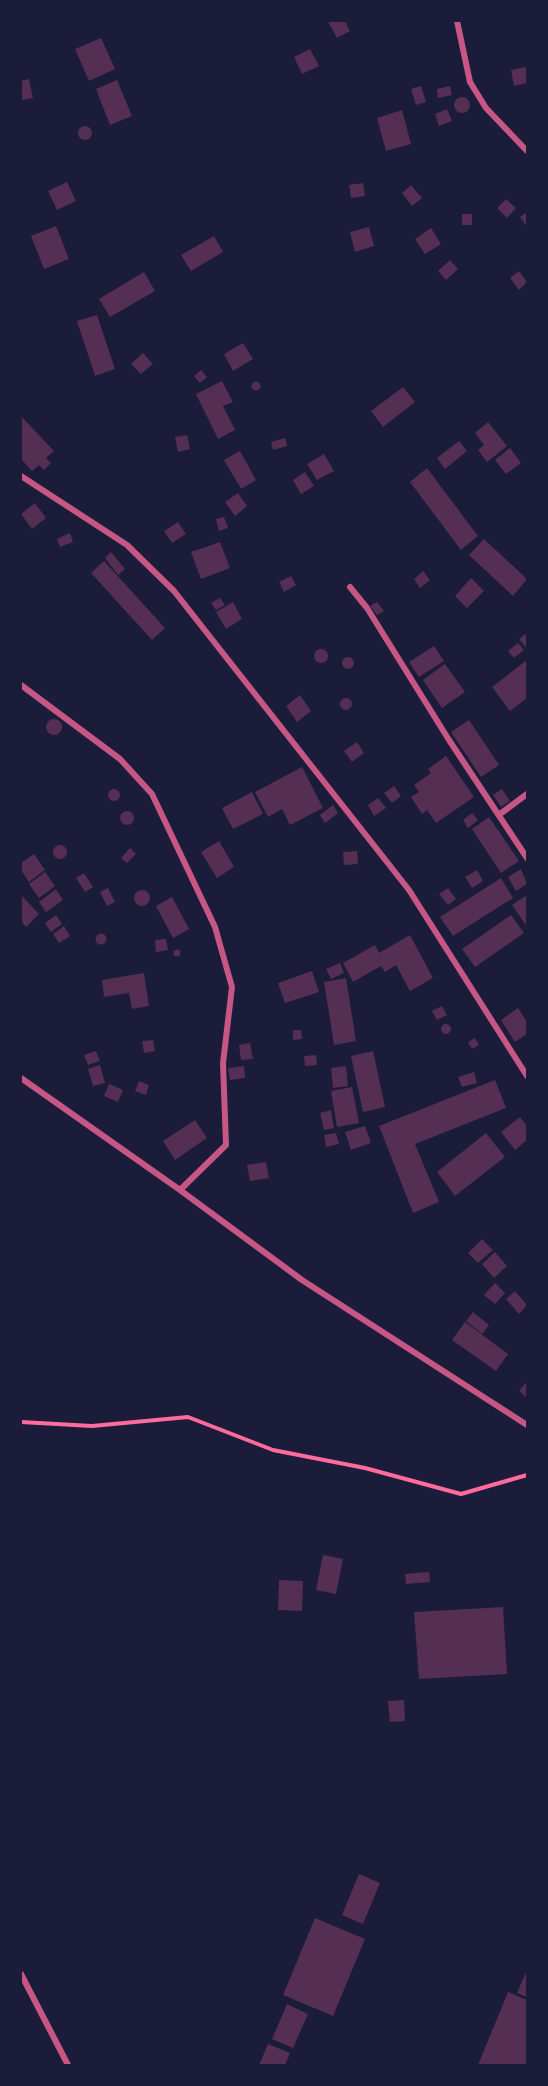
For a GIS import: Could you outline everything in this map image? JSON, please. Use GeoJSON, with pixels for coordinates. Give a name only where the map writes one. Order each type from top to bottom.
{"type":"FeatureCollection","features":[{"type":"Feature","properties":{"kind":"street"},"geometry":{"type":"LineString","coordinates":[[469,21],[458,23],[462,55],[470,82],[486,108],[527,151]]}},
{"type":"Feature","properties":{"kind":"street"},"geometry":{"type":"LineString","coordinates":[[21,476],[127,545],[174,591],[409,890],[527,1076]]}},
{"type":"Feature","properties":{"kind":"street"},"geometry":{"type":"LineString","coordinates":[[350,587],[367,608],[449,740],[527,858]]}},
{"type":"Feature","properties":{"kind":"street"},"geometry":{"type":"LineString","coordinates":[[21,685],[120,759],[152,794],[215,927],[232,987],[223,1063],[226,1145],[180,1190]]}},
{"type":"Feature","properties":{"kind":"street"},"geometry":{"type":"LineString","coordinates":[[500,814],[527,795]]}},
{"type":"Feature","properties":{"kind":"street"},"geometry":{"type":"LineString","coordinates":[[21,1078],[180,1190],[302,1280],[527,1425]]}},
{"type":"Feature","properties":{"kind":"street"},"geometry":{"type":"LineString","coordinates":[[21,1974],[68,2065]]}},
{"type":"Feature","properties":{"kind":"path"},"geometry":{"type":"LineString","coordinates":[[21,1422],[92,1426],[188,1417],[273,1450],[365,1468],[461,1494],[527,1475]]}},
{"type":"Feature","properties":{"kind":"building"},"geometry":{"type":"Polygon","coordinates":[[[345,21],[350,31],[337,38],[328,22],[345,21]]]}},
{"type":"Feature","properties":{"kind":"building"},"geometry":{"type":"Polygon","coordinates":[[[101,38],[115,69],[89,81],[75,49],[101,38]]]}},
{"type":"Feature","properties":{"kind":"building"},"geometry":{"type":"Polygon","coordinates":[[[310,49],[319,66],[302,74],[294,57],[310,49]]]}},
{"type":"Feature","properties":{"kind":"building"},"geometry":{"type":"Polygon","coordinates":[[[526,67],[527,83],[514,86],[511,70],[526,67]]]}},
{"type":"Feature","properties":{"kind":"building"},"geometry":{"type":"Polygon","coordinates":[[[29,79],[33,98],[21,100],[21,81],[29,79]]]}},
{"type":"Feature","properties":{"kind":"building"},"geometry":{"type":"Polygon","coordinates":[[[117,80],[132,116],[110,125],[96,89],[117,80]]]}},
{"type":"Feature","properties":{"kind":"building"},"geometry":{"type":"Polygon","coordinates":[[[421,86],[426,102],[416,105],[411,89],[421,86]]]}},
{"type":"Feature","properties":{"kind":"building"},"geometry":{"type":"Polygon","coordinates":[[[450,86],[452,95],[438,98],[437,89],[450,86]]]}},
{"type":"Feature","properties":{"kind":"building"},"geometry":{"type":"Polygon","coordinates":[[[462,97],[468,99],[470,105],[468,111],[462,113],[456,111],[454,105],[456,99],[462,97]]]}},
{"type":"Feature","properties":{"kind":"building"},"geometry":{"type":"Polygon","coordinates":[[[447,109],[452,121],[439,126],[435,114],[447,109]]]}},
{"type":"Feature","properties":{"kind":"building"},"geometry":{"type":"Polygon","coordinates":[[[402,110],[411,144],[386,151],[377,118],[402,110]]]}},
{"type":"Feature","properties":{"kind":"building"},"geometry":{"type":"Polygon","coordinates":[[[85,126],[90,128],[92,133],[90,138],[85,140],[80,138],[78,133],[80,128],[85,126]]]}},
{"type":"Feature","properties":{"kind":"building"},"geometry":{"type":"Polygon","coordinates":[[[67,182],[76,201],[57,210],[48,191],[67,182]]]}},
{"type":"Feature","properties":{"kind":"building"},"geometry":{"type":"Polygon","coordinates":[[[363,183],[365,196],[351,198],[349,185],[363,183]]]}},
{"type":"Feature","properties":{"kind":"building"},"geometry":{"type":"Polygon","coordinates":[[[411,185],[422,198],[412,206],[402,193],[411,185]]]}},
{"type":"Feature","properties":{"kind":"building"},"geometry":{"type":"Polygon","coordinates":[[[506,199],[516,208],[507,218],[497,208],[506,199]]]}},
{"type":"Feature","properties":{"kind":"building"},"geometry":{"type":"Polygon","coordinates":[[[527,212],[527,227],[520,217],[527,212]]]}},
{"type":"Feature","properties":{"kind":"building"},"geometry":{"type":"Polygon","coordinates":[[[462,214],[472,214],[472,225],[462,225],[462,214]]]}},
{"type":"Feature","properties":{"kind":"building"},"geometry":{"type":"Polygon","coordinates":[[[56,226],[69,259],[44,269],[31,236],[56,226]]]}},
{"type":"Feature","properties":{"kind":"building"},"geometry":{"type":"Polygon","coordinates":[[[369,227],[374,246],[355,252],[350,232],[369,227]]]}},
{"type":"Feature","properties":{"kind":"building"},"geometry":{"type":"Polygon","coordinates":[[[431,228],[441,244],[425,254],[415,239],[431,228]]]}},
{"type":"Feature","properties":{"kind":"building"},"geometry":{"type":"Polygon","coordinates":[[[214,236],[223,252],[191,271],[181,255],[214,236]]]}},
{"type":"Feature","properties":{"kind":"building"},"geometry":{"type":"Polygon","coordinates":[[[450,260],[458,269],[446,280],[438,271],[450,260]]]}},
{"type":"Feature","properties":{"kind":"building"},"geometry":{"type":"Polygon","coordinates":[[[519,271],[527,282],[519,290],[510,278],[519,271]]]}},
{"type":"Feature","properties":{"kind":"building"},"geometry":{"type":"Polygon","coordinates":[[[144,272],[155,291],[110,317],[99,299],[144,272]]]}},
{"type":"Feature","properties":{"kind":"building"},"geometry":{"type":"Polygon","coordinates":[[[97,315],[115,369],[95,376],[77,321],[97,315]]]}},
{"type":"Feature","properties":{"kind":"building"},"geometry":{"type":"Polygon","coordinates":[[[243,343],[253,359],[233,371],[224,354],[243,343]]]}},
{"type":"Feature","properties":{"kind":"building"},"geometry":{"type":"Polygon","coordinates":[[[143,353],[153,364],[141,374],[131,364],[143,353]]]}},
{"type":"Feature","properties":{"kind":"building"},"geometry":{"type":"Polygon","coordinates":[[[201,370],[207,377],[200,383],[194,376],[201,370]]]}},
{"type":"Feature","properties":{"kind":"building"},"geometry":{"type":"Polygon","coordinates":[[[222,381],[233,402],[223,406],[235,430],[218,439],[196,394],[222,381]]]}},
{"type":"Feature","properties":{"kind":"building"},"geometry":{"type":"Polygon","coordinates":[[[256,381],[261,386],[256,391],[251,386],[256,381]]]}},
{"type":"Feature","properties":{"kind":"building"},"geometry":{"type":"Polygon","coordinates":[[[403,387],[415,402],[383,427],[371,411],[403,387]]]}},
{"type":"Feature","properties":{"kind":"building"},"geometry":{"type":"Polygon","coordinates":[[[21,416],[54,451],[46,458],[51,463],[44,470],[39,465],[32,471],[21,459],[21,416]]]}},
{"type":"Feature","properties":{"kind":"building"},"geometry":{"type":"Polygon","coordinates":[[[488,422],[507,446],[487,462],[478,450],[484,445],[475,433],[488,422]]]}},
{"type":"Feature","properties":{"kind":"building"},"geometry":{"type":"Polygon","coordinates":[[[187,435],[190,449],[178,452],[175,437],[187,435]]]}},
{"type":"Feature","properties":{"kind":"building"},"geometry":{"type":"Polygon","coordinates":[[[285,438],[287,446],[273,450],[271,442],[285,438]]]}},
{"type":"Feature","properties":{"kind":"building"},"geometry":{"type":"Polygon","coordinates":[[[459,441],[467,451],[445,469],[437,458],[459,441]]]}},
{"type":"Feature","properties":{"kind":"building"},"geometry":{"type":"Polygon","coordinates":[[[510,448],[521,463],[506,474],[495,460],[510,448]]]}},
{"type":"Feature","properties":{"kind":"building"},"geometry":{"type":"Polygon","coordinates":[[[240,451],[256,480],[241,489],[224,460],[240,451]]]}},
{"type":"Feature","properties":{"kind":"building"},"geometry":{"type":"Polygon","coordinates":[[[324,454],[334,471],[317,480],[307,464],[324,454]]]}},
{"type":"Feature","properties":{"kind":"building"},"geometry":{"type":"Polygon","coordinates":[[[427,468],[478,536],[461,550],[410,482],[427,468]]]}},
{"type":"Feature","properties":{"kind":"building"},"geometry":{"type":"Polygon","coordinates":[[[305,472],[314,486],[301,494],[293,480],[305,472]]]}},
{"type":"Feature","properties":{"kind":"building"},"geometry":{"type":"Polygon","coordinates":[[[238,493],[247,506],[235,516],[225,502],[238,493]]]}},
{"type":"Feature","properties":{"kind":"building"},"geometry":{"type":"Polygon","coordinates":[[[35,503],[46,518],[32,529],[21,514],[35,503]]]}},
{"type":"Feature","properties":{"kind":"building"},"geometry":{"type":"Polygon","coordinates":[[[224,517],[228,528],[219,531],[216,519],[224,517]]]}},
{"type":"Feature","properties":{"kind":"building"},"geometry":{"type":"Polygon","coordinates":[[[178,522],[186,534],[172,543],[164,531],[178,522]]]}},
{"type":"Feature","properties":{"kind":"building"},"geometry":{"type":"Polygon","coordinates":[[[70,533],[73,542],[60,547],[57,539],[70,533]]]}},
{"type":"Feature","properties":{"kind":"building"},"geometry":{"type":"Polygon","coordinates":[[[484,539],[527,579],[513,596],[469,555],[484,539]]]}},
{"type":"Feature","properties":{"kind":"building"},"geometry":{"type":"Polygon","coordinates":[[[220,542],[230,568],[201,579],[191,552],[220,542]]]}},
{"type":"Feature","properties":{"kind":"building"},"geometry":{"type":"Polygon","coordinates":[[[111,552],[125,569],[118,575],[105,558],[111,552]]]}},
{"type":"Feature","properties":{"kind":"building"},"geometry":{"type":"Polygon","coordinates":[[[104,561],[165,628],[152,640],[91,573],[104,561]]]}},
{"type":"Feature","properties":{"kind":"building"},"geometry":{"type":"Polygon","coordinates":[[[423,571],[430,580],[420,588],[414,579],[423,571]]]}},
{"type":"Feature","properties":{"kind":"building"},"geometry":{"type":"Polygon","coordinates":[[[291,576],[296,585],[284,592],[279,582],[291,576]]]}},
{"type":"Feature","properties":{"kind":"building"},"geometry":{"type":"Polygon","coordinates":[[[471,578],[484,591],[467,608],[455,596],[471,578]]]}},
{"type":"Feature","properties":{"kind":"building"},"geometry":{"type":"Polygon","coordinates":[[[220,598],[225,605],[216,610],[211,603],[220,598]]]}},
{"type":"Feature","properties":{"kind":"building"},"geometry":{"type":"Polygon","coordinates":[[[233,602],[242,619],[226,629],[216,612],[233,602]]]}},
{"type":"Feature","properties":{"kind":"building"},"geometry":{"type":"Polygon","coordinates":[[[377,602],[384,611],[377,615],[370,606],[377,602]]]}},
{"type":"Feature","properties":{"kind":"building"},"geometry":{"type":"Polygon","coordinates":[[[527,633],[527,649],[519,639],[527,633]]]}},
{"type":"Feature","properties":{"kind":"building"},"geometry":{"type":"Polygon","coordinates":[[[518,643],[524,650],[514,658],[508,651],[518,643]]]}},
{"type":"Feature","properties":{"kind":"building"},"geometry":{"type":"Polygon","coordinates":[[[434,646],[444,661],[419,677],[409,662],[434,646]]]}},
{"type":"Feature","properties":{"kind":"building"},"geometry":{"type":"Polygon","coordinates":[[[321,649],[326,651],[328,656],[326,661],[321,663],[316,661],[314,656],[316,651],[321,649]]]}},
{"type":"Feature","properties":{"kind":"building"},"geometry":{"type":"Polygon","coordinates":[[[348,657],[354,663],[348,669],[342,663],[348,657]]]}},
{"type":"Feature","properties":{"kind":"building"},"geometry":{"type":"Polygon","coordinates":[[[527,660],[527,698],[510,711],[492,687],[527,660]]]}},
{"type":"Feature","properties":{"kind":"building"},"geometry":{"type":"Polygon","coordinates":[[[445,664],[465,692],[442,708],[423,680],[445,664]]]}},
{"type":"Feature","properties":{"kind":"building"},"geometry":{"type":"Polygon","coordinates":[[[300,695],[311,711],[297,722],[286,706],[300,695]]]}},
{"type":"Feature","properties":{"kind":"building"},"geometry":{"type":"Polygon","coordinates":[[[348,698],[352,704],[348,710],[344,710],[340,702],[348,698]]]}},
{"type":"Feature","properties":{"kind":"building"},"geometry":{"type":"Polygon","coordinates":[[[51,719],[57,719],[62,727],[60,733],[51,735],[46,730],[46,724],[51,719]]]}},
{"type":"Feature","properties":{"kind":"building"},"geometry":{"type":"Polygon","coordinates":[[[469,720],[499,765],[481,777],[451,732],[469,720]]]}},
{"type":"Feature","properties":{"kind":"building"},"geometry":{"type":"Polygon","coordinates":[[[357,742],[364,753],[352,762],[344,751],[357,742]]]}},
{"type":"Feature","properties":{"kind":"building"},"geometry":{"type":"Polygon","coordinates":[[[446,756],[474,797],[436,823],[427,810],[422,814],[411,797],[419,792],[414,785],[431,773],[428,769],[446,756]]]}},
{"type":"Feature","properties":{"kind":"building"},"geometry":{"type":"Polygon","coordinates":[[[302,767],[323,808],[290,825],[282,809],[268,817],[255,792],[302,767]]]}},
{"type":"Feature","properties":{"kind":"building"},"geometry":{"type":"Polygon","coordinates":[[[394,786],[401,796],[392,803],[384,793],[394,786]]]}},
{"type":"Feature","properties":{"kind":"building"},"geometry":{"type":"Polygon","coordinates":[[[116,789],[120,795],[116,801],[112,801],[108,793],[116,789]]]}},
{"type":"Feature","properties":{"kind":"building"},"geometry":{"type":"Polygon","coordinates":[[[502,789],[510,801],[501,807],[493,795],[502,789]]]}},
{"type":"Feature","properties":{"kind":"building"},"geometry":{"type":"Polygon","coordinates":[[[252,792],[263,814],[233,829],[222,808],[252,792]]]}},
{"type":"Feature","properties":{"kind":"building"},"geometry":{"type":"Polygon","coordinates":[[[378,798],[386,808],[374,816],[368,805],[378,798]]]}},
{"type":"Feature","properties":{"kind":"building"},"geometry":{"type":"Polygon","coordinates":[[[333,805],[338,813],[325,823],[320,815],[333,805]]]}},
{"type":"Feature","properties":{"kind":"building"},"geometry":{"type":"Polygon","coordinates":[[[124,811],[130,811],[134,818],[130,825],[124,825],[120,821],[120,815],[124,811]]]}},
{"type":"Feature","properties":{"kind":"building"},"geometry":{"type":"Polygon","coordinates":[[[472,813],[478,820],[468,828],[463,820],[472,813]]]}},
{"type":"Feature","properties":{"kind":"building"},"geometry":{"type":"Polygon","coordinates":[[[489,817],[519,861],[501,873],[472,829],[489,817]]]}},
{"type":"Feature","properties":{"kind":"building"},"geometry":{"type":"Polygon","coordinates":[[[219,841],[234,867],[217,878],[201,852],[219,841]]]}},
{"type":"Feature","properties":{"kind":"building"},"geometry":{"type":"Polygon","coordinates":[[[60,845],[65,847],[67,852],[65,857],[60,859],[55,857],[53,852],[55,847],[60,845]]]}},
{"type":"Feature","properties":{"kind":"building"},"geometry":{"type":"Polygon","coordinates":[[[130,848],[136,854],[127,863],[121,858],[130,848]]]}},
{"type":"Feature","properties":{"kind":"building"},"geometry":{"type":"Polygon","coordinates":[[[357,851],[358,864],[344,865],[343,852],[357,851]]]}},
{"type":"Feature","properties":{"kind":"building"},"geometry":{"type":"Polygon","coordinates":[[[34,854],[45,870],[29,882],[21,870],[21,863],[34,854]]]}},
{"type":"Feature","properties":{"kind":"building"},"geometry":{"type":"Polygon","coordinates":[[[521,869],[527,884],[516,891],[508,877],[521,869]]]}},
{"type":"Feature","properties":{"kind":"building"},"geometry":{"type":"Polygon","coordinates":[[[477,870],[483,881],[472,888],[465,877],[477,870]]]}},
{"type":"Feature","properties":{"kind":"building"},"geometry":{"type":"Polygon","coordinates":[[[45,872],[55,886],[39,898],[29,884],[45,872]]]}},
{"type":"Feature","properties":{"kind":"building"},"geometry":{"type":"Polygon","coordinates":[[[84,873],[93,887],[85,892],[76,878],[84,873]]]}},
{"type":"Feature","properties":{"kind":"building"},"geometry":{"type":"Polygon","coordinates":[[[501,878],[513,898],[453,936],[440,917],[501,878]]]}},
{"type":"Feature","properties":{"kind":"building"},"geometry":{"type":"Polygon","coordinates":[[[108,888],[115,902],[107,906],[100,892],[108,888]]]}},
{"type":"Feature","properties":{"kind":"building"},"geometry":{"type":"Polygon","coordinates":[[[448,888],[456,899],[448,905],[439,894],[448,888]]]}},
{"type":"Feature","properties":{"kind":"building"},"geometry":{"type":"Polygon","coordinates":[[[56,889],[63,900],[46,912],[39,902],[56,889]]]}},
{"type":"Feature","properties":{"kind":"building"},"geometry":{"type":"Polygon","coordinates":[[[142,890],[150,898],[142,906],[134,898],[142,890]]]}},
{"type":"Feature","properties":{"kind":"building"},"geometry":{"type":"Polygon","coordinates":[[[21,895],[39,914],[26,927],[21,921],[21,895]]]}},
{"type":"Feature","properties":{"kind":"building"},"geometry":{"type":"Polygon","coordinates":[[[527,895],[527,927],[512,905],[527,895]]]}},
{"type":"Feature","properties":{"kind":"building"},"geometry":{"type":"Polygon","coordinates":[[[172,897],[189,929],[173,938],[156,906],[172,897]]]}},
{"type":"Feature","properties":{"kind":"building"},"geometry":{"type":"Polygon","coordinates":[[[56,915],[62,924],[51,932],[45,923],[56,915]]]}},
{"type":"Feature","properties":{"kind":"building"},"geometry":{"type":"Polygon","coordinates":[[[511,915],[524,933],[475,967],[462,949],[511,915]]]}},
{"type":"Feature","properties":{"kind":"building"},"geometry":{"type":"Polygon","coordinates":[[[64,926],[70,936],[59,943],[53,934],[64,926]]]}},
{"type":"Feature","properties":{"kind":"building"},"geometry":{"type":"Polygon","coordinates":[[[101,934],[105,935],[105,943],[101,944],[97,943],[96,939],[97,935],[101,934]]]}},
{"type":"Feature","properties":{"kind":"building"},"geometry":{"type":"Polygon","coordinates":[[[410,935],[433,978],[410,991],[396,965],[385,972],[381,966],[353,982],[343,963],[375,945],[379,953],[410,935]]]}},
{"type":"Feature","properties":{"kind":"building"},"geometry":{"type":"Polygon","coordinates":[[[166,939],[168,950],[156,952],[155,940],[166,939]]]}},
{"type":"Feature","properties":{"kind":"building"},"geometry":{"type":"Polygon","coordinates":[[[177,950],[180,953],[177,956],[174,953],[177,950]]]}},
{"type":"Feature","properties":{"kind":"building"},"geometry":{"type":"Polygon","coordinates":[[[340,963],[344,973],[331,979],[326,969],[340,963]]]}},
{"type":"Feature","properties":{"kind":"building"},"geometry":{"type":"Polygon","coordinates":[[[312,971],[319,992],[285,1003],[278,983],[312,971]]]}},
{"type":"Feature","properties":{"kind":"building"},"geometry":{"type":"Polygon","coordinates":[[[144,973],[149,1006],[132,1009],[129,993],[104,997],[102,980],[144,973]]]}},
{"type":"Feature","properties":{"kind":"building"},"geometry":{"type":"Polygon","coordinates":[[[346,978],[356,1041],[334,1045],[324,982],[346,978]]]}},
{"type":"Feature","properties":{"kind":"building"},"geometry":{"type":"Polygon","coordinates":[[[442,1006],[447,1015],[437,1020],[432,1011],[442,1006]]]}},
{"type":"Feature","properties":{"kind":"building"},"geometry":{"type":"Polygon","coordinates":[[[518,1008],[527,1022],[527,1034],[515,1042],[501,1020],[518,1008]]]}},
{"type":"Feature","properties":{"kind":"building"},"geometry":{"type":"Polygon","coordinates":[[[446,1024],[451,1029],[446,1034],[441,1029],[446,1024]]]}},
{"type":"Feature","properties":{"kind":"building"},"geometry":{"type":"Polygon","coordinates":[[[293,1030],[301,1030],[302,1039],[293,1040],[293,1030]]]}},
{"type":"Feature","properties":{"kind":"building"},"geometry":{"type":"Polygon","coordinates":[[[475,1038],[479,1045],[472,1049],[468,1042],[475,1038]]]}},
{"type":"Feature","properties":{"kind":"building"},"geometry":{"type":"Polygon","coordinates":[[[153,1040],[155,1051],[144,1053],[142,1041],[153,1040]]]}},
{"type":"Feature","properties":{"kind":"building"},"geometry":{"type":"Polygon","coordinates":[[[250,1043],[253,1059],[241,1060],[239,1045],[250,1043]]]}},
{"type":"Feature","properties":{"kind":"building"},"geometry":{"type":"Polygon","coordinates":[[[96,1051],[100,1061],[88,1065],[84,1055],[96,1051]]]}},
{"type":"Feature","properties":{"kind":"building"},"geometry":{"type":"Polygon","coordinates":[[[373,1051],[385,1107],[363,1112],[351,1056],[373,1051]]]}},
{"type":"Feature","properties":{"kind":"building"},"geometry":{"type":"Polygon","coordinates":[[[316,1055],[317,1065],[305,1066],[304,1056],[316,1055]]]}},
{"type":"Feature","properties":{"kind":"building"},"geometry":{"type":"Polygon","coordinates":[[[100,1065],[105,1083],[93,1086],[88,1069],[100,1065]]]}},
{"type":"Feature","properties":{"kind":"building"},"geometry":{"type":"Polygon","coordinates":[[[244,1066],[245,1078],[230,1080],[228,1068],[244,1066]]]}},
{"type":"Feature","properties":{"kind":"building"},"geometry":{"type":"Polygon","coordinates":[[[346,1066],[348,1086],[333,1088],[331,1068],[346,1066]]]}},
{"type":"Feature","properties":{"kind":"building"},"geometry":{"type":"Polygon","coordinates":[[[474,1072],[477,1083],[462,1087],[458,1077],[474,1072]]]}},
{"type":"Feature","properties":{"kind":"building"},"geometry":{"type":"Polygon","coordinates":[[[495,1080],[506,1108],[415,1144],[439,1202],[413,1213],[379,1126],[495,1080]]]}},
{"type":"Feature","properties":{"kind":"building"},"geometry":{"type":"Polygon","coordinates":[[[139,1081],[149,1085],[146,1095],[135,1091],[139,1081]]]}},
{"type":"Feature","properties":{"kind":"building"},"geometry":{"type":"Polygon","coordinates":[[[109,1084],[123,1090],[118,1102],[104,1096],[109,1084]]]}},
{"type":"Feature","properties":{"kind":"building"},"geometry":{"type":"Polygon","coordinates":[[[352,1087],[359,1123],[337,1127],[331,1091],[352,1087]]]}},
{"type":"Feature","properties":{"kind":"building"},"geometry":{"type":"Polygon","coordinates":[[[331,1110],[334,1128],[324,1130],[320,1113],[331,1110]]]}},
{"type":"Feature","properties":{"kind":"building"},"geometry":{"type":"Polygon","coordinates":[[[520,1117],[527,1126],[527,1140],[515,1150],[501,1132],[520,1117]]]}},
{"type":"Feature","properties":{"kind":"building"},"geometry":{"type":"Polygon","coordinates":[[[195,1120],[207,1138],[175,1160],[163,1141],[195,1120]]]}},
{"type":"Feature","properties":{"kind":"building"},"geometry":{"type":"Polygon","coordinates":[[[365,1126],[371,1143],[351,1150],[345,1132],[365,1126]]]}},
{"type":"Feature","properties":{"kind":"building"},"geometry":{"type":"Polygon","coordinates":[[[336,1133],[339,1144],[326,1147],[324,1135],[336,1133]]]}},
{"type":"Feature","properties":{"kind":"building"},"geometry":{"type":"Polygon","coordinates":[[[486,1133],[505,1157],[455,1196],[437,1172],[486,1133]]]}},
{"type":"Feature","properties":{"kind":"building"},"geometry":{"type":"Polygon","coordinates":[[[266,1162],[269,1178],[250,1181],[247,1165],[266,1162]]]}},
{"type":"Feature","properties":{"kind":"building"},"geometry":{"type":"Polygon","coordinates":[[[482,1239],[493,1250],[478,1263],[468,1253],[482,1239]]]}},
{"type":"Feature","properties":{"kind":"building"},"geometry":{"type":"Polygon","coordinates":[[[495,1252],[507,1266],[494,1278],[482,1264],[495,1252]]]}},
{"type":"Feature","properties":{"kind":"building"},"geometry":{"type":"Polygon","coordinates":[[[495,1283],[505,1293],[495,1304],[484,1295],[495,1283]]]}},
{"type":"Feature","properties":{"kind":"building"},"geometry":{"type":"Polygon","coordinates":[[[515,1291],[527,1305],[519,1314],[506,1299],[515,1291]]]}},
{"type":"Feature","properties":{"kind":"building"},"geometry":{"type":"Polygon","coordinates":[[[473,1312],[489,1325],[482,1334],[466,1321],[473,1312]]]}},
{"type":"Feature","properties":{"kind":"building"},"geometry":{"type":"Polygon","coordinates":[[[465,1322],[508,1354],[496,1371],[452,1340],[465,1322]]]}},
{"type":"Feature","properties":{"kind":"building"},"geometry":{"type":"Polygon","coordinates":[[[527,1381],[527,1398],[519,1391],[527,1381]]]}},
{"type":"Feature","properties":{"kind":"building"},"geometry":{"type":"Polygon","coordinates":[[[323,1555],[343,1559],[336,1594],[316,1590],[323,1555]]]}},
{"type":"Feature","properties":{"kind":"building"},"geometry":{"type":"Polygon","coordinates":[[[429,1572],[430,1582],[406,1584],[405,1574],[429,1572]]]}},
{"type":"Feature","properties":{"kind":"building"},"geometry":{"type":"Polygon","coordinates":[[[279,1580],[303,1581],[302,1611],[278,1610],[279,1580]]]}},
{"type":"Feature","properties":{"kind":"building"},"geometry":{"type":"Polygon","coordinates":[[[503,1607],[507,1674],[419,1679],[414,1612],[503,1607]]]}},
{"type":"Feature","properties":{"kind":"building"},"geometry":{"type":"Polygon","coordinates":[[[404,1700],[405,1721],[390,1722],[388,1701],[404,1700]]]}},
{"type":"Feature","properties":{"kind":"building"},"geometry":{"type":"Polygon","coordinates":[[[359,1874],[380,1883],[363,1924],[342,1915],[359,1874]]]}},
{"type":"Feature","properties":{"kind":"building"},"geometry":{"type":"Polygon","coordinates":[[[315,1918],[365,1939],[333,2016],[283,1995],[315,1918]]]}},
{"type":"Feature","properties":{"kind":"building"},"geometry":{"type":"Polygon","coordinates":[[[527,1970],[527,1997],[517,1993],[527,1970]]]}},
{"type":"Feature","properties":{"kind":"building"},"geometry":{"type":"Polygon","coordinates":[[[508,1992],[527,2000],[526,2065],[478,2065],[508,1992]]]}},
{"type":"Feature","properties":{"kind":"building"},"geometry":{"type":"Polygon","coordinates":[[[287,2004],[308,2014],[293,2048],[272,2039],[287,2004]]]}},
{"type":"Feature","properties":{"kind":"building"},"geometry":{"type":"Polygon","coordinates":[[[268,2044],[290,2053],[285,2065],[259,2065],[268,2044]]]}}]}
